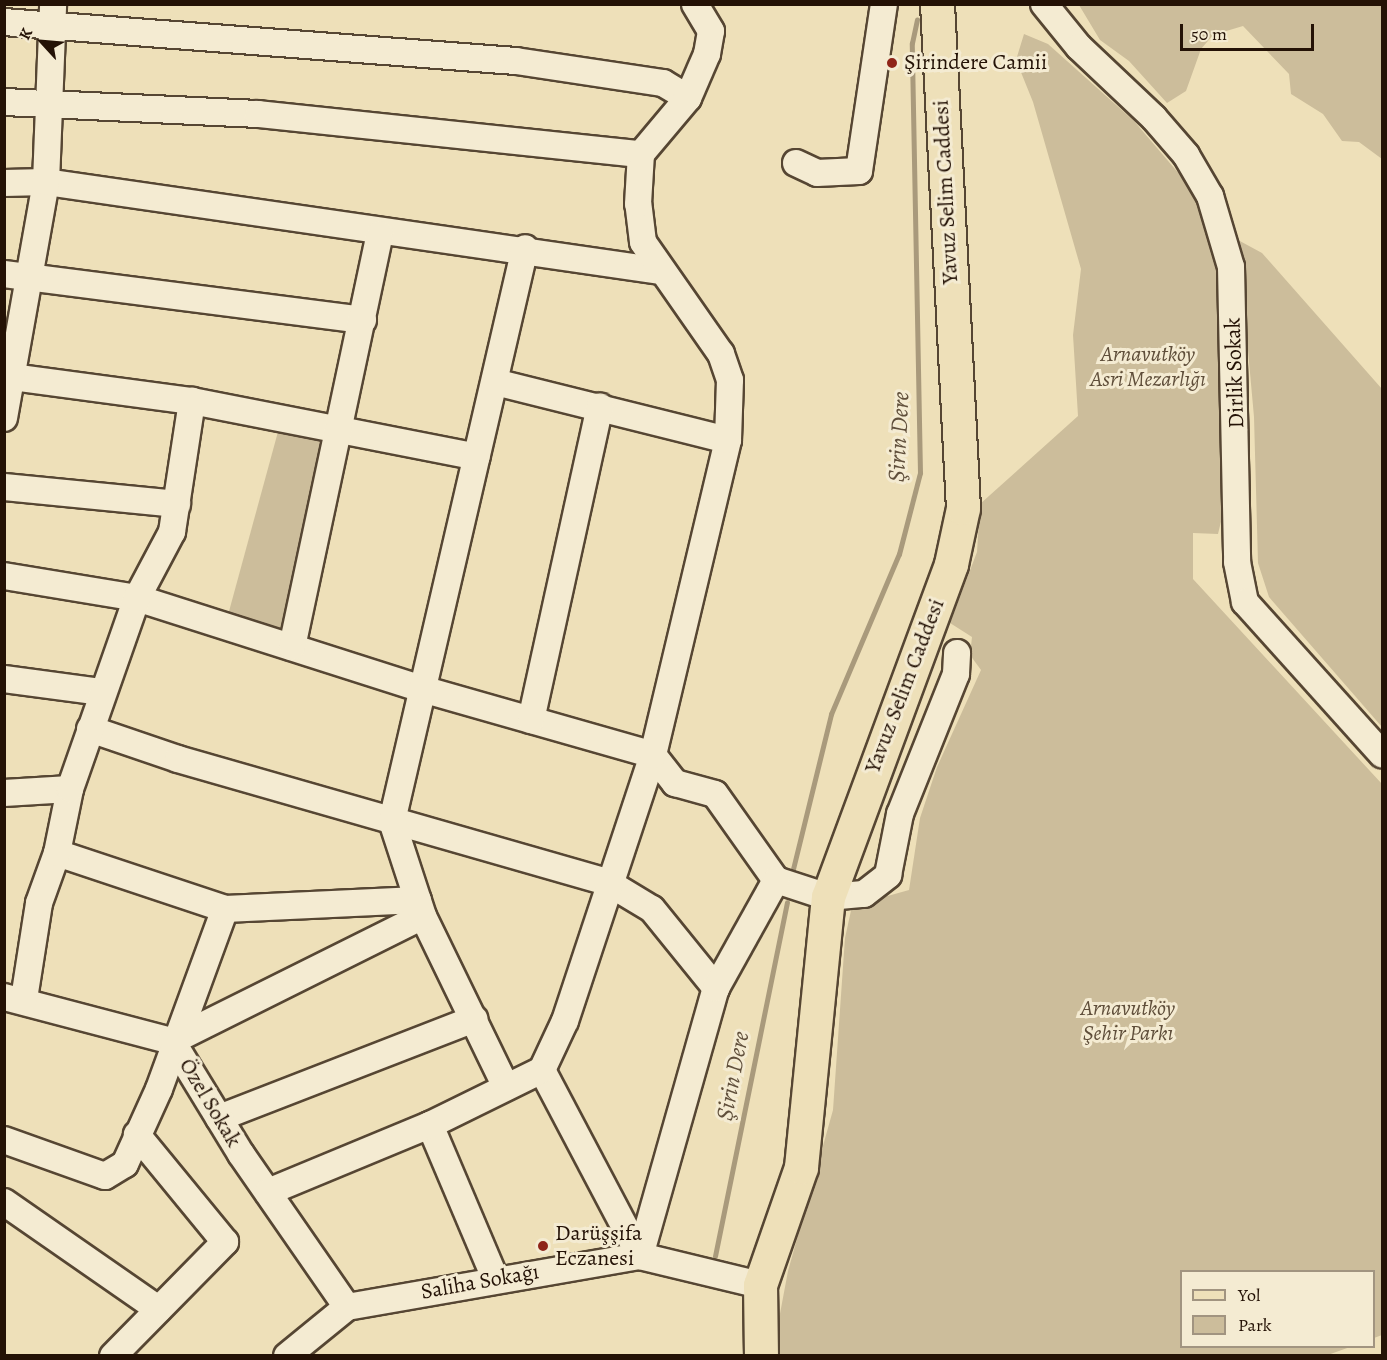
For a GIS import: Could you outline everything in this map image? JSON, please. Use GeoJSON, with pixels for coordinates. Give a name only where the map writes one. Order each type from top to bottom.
{"type":"FeatureCollection","features":[{"type":"Feature","properties":{"kind":"main road","name":"Yavuz Selim Caddesi"},"geometry":{"type":"LineString","coordinates":[[761,1356],[760,1284],[801,1167],[828,897],[951,564],[963,508],[937,4]]}},
{"type":"Feature","properties":{"kind":"street"},"geometry":{"type":"LineString","coordinates":[[268,1192],[430,1125],[542,1070],[565,1021],[607,882],[653,754],[728,440],[730,380],[721,354],[660,270],[643,242],[641,154],[688,98],[711,31],[695,4]]}},
{"type":"Feature","properties":{"kind":"street"},"geometry":{"type":"LineString","coordinates":[[796,163],[817,173],[859,171],[884,4]]}},
{"type":"Feature","properties":{"kind":"street","name":"Dirlik Sokak"},"geometry":{"type":"LineString","coordinates":[[1044,4],[1079,47],[1154,118],[1186,155],[1210,196],[1231,267],[1237,562],[1245,602],[1383,753]]}},
{"type":"Feature","properties":{"kind":"street"},"geometry":{"type":"LineString","coordinates":[[4,22],[53,14],[516,61],[663,83],[688,98]]}},
{"type":"Feature","properties":{"kind":"street"},"geometry":{"type":"LineString","coordinates":[[4,418],[16,275],[46,182],[53,14]]}},
{"type":"Feature","properties":{"kind":"street"},"geometry":{"type":"LineString","coordinates":[[4,102],[258,114],[641,154]]}},
{"type":"Feature","properties":{"kind":"street"},"geometry":{"type":"LineString","coordinates":[[4,183],[46,182],[380,234],[525,248],[660,270]]}},
{"type":"Feature","properties":{"kind":"street"},"geometry":{"type":"LineString","coordinates":[[292,647],[341,428],[380,234]]}},
{"type":"Feature","properties":{"kind":"street"},"geometry":{"type":"LineString","coordinates":[[506,1088],[421,908],[392,821],[525,248]]}},
{"type":"Feature","properties":{"kind":"street"},"geometry":{"type":"LineString","coordinates":[[16,275],[363,320]]}},
{"type":"Feature","properties":{"kind":"street"},"geometry":{"type":"LineString","coordinates":[[8,376],[192,401],[341,428],[477,457]]}},
{"type":"Feature","properties":{"kind":"street"},"geometry":{"type":"LineString","coordinates":[[495,382],[728,440]]}},
{"type":"Feature","properties":{"kind":"street"},"geometry":{"type":"LineString","coordinates":[[14,998],[39,903],[57,853],[70,789],[102,692],[137,598],[172,532],[192,401]]}},
{"type":"Feature","properties":{"kind":"street"},"geometry":{"type":"LineString","coordinates":[[531,720],[600,407]]}},
{"type":"Feature","properties":{"kind":"street"},"geometry":{"type":"LineString","coordinates":[[4,487],[177,504]]}},
{"type":"Feature","properties":{"kind":"street"},"geometry":{"type":"LineString","coordinates":[[4,576],[137,598],[422,689],[653,754],[675,783],[715,794],[776,880],[828,897],[864,894],[888,874],[900,814],[956,674],[957,653]]}},
{"type":"Feature","properties":{"kind":"street"},"geometry":{"type":"LineString","coordinates":[[4,679],[102,692]]}},
{"type":"Feature","properties":{"kind":"street"},"geometry":{"type":"LineString","coordinates":[[90,729],[392,821],[607,882],[652,909],[716,988]]}},
{"type":"Feature","properties":{"kind":"street"},"geometry":{"type":"LineString","coordinates":[[4,793],[70,789]]}},
{"type":"Feature","properties":{"kind":"street"},"geometry":{"type":"LineString","coordinates":[[57,853],[225,909],[421,908]]}},
{"type":"Feature","properties":{"kind":"street"},"geometry":{"type":"LineString","coordinates":[[640,1256],[716,988],[776,880]]}},
{"type":"Feature","properties":{"kind":"street"},"geometry":{"type":"LineString","coordinates":[[172,1041],[421,908]]}},
{"type":"Feature","properties":{"kind":"street"},"geometry":{"type":"LineString","coordinates":[[4,1140],[105,1176],[125,1164],[159,1089],[172,1041],[225,909]]}},
{"type":"Feature","properties":{"kind":"street","name":"Özel Sokak"},"geometry":{"type":"LineString","coordinates":[[14,998],[172,1041],[219,1118],[347,1307]]}},
{"type":"Feature","properties":{"kind":"street"},"geometry":{"type":"LineString","coordinates":[[219,1118],[474,1019]]}},
{"type":"Feature","properties":{"kind":"street"},"geometry":{"type":"LineString","coordinates":[[542,1070],[640,1256]]}},
{"type":"Feature","properties":{"kind":"street"},"geometry":{"type":"LineString","coordinates":[[430,1125],[495,1278]]}},
{"type":"Feature","properties":{"kind":"street"},"geometry":{"type":"LineString","coordinates":[[113,1356],[225,1242],[137,1135]]}},
{"type":"Feature","properties":{"kind":"street"},"geometry":{"type":"LineString","coordinates":[[4,1202],[158,1309]]}},
{"type":"Feature","properties":{"kind":"street","name":"Saliha Sokağı"},"geometry":{"type":"LineString","coordinates":[[287,1356],[347,1307],[495,1278],[640,1256],[760,1284]]}},
{"type":"Feature","properties":{"kind":"green space"},"geometry":{"type":"Polygon","coordinates":[[[1079,5],[1382,5],[1382,159],[1359,142],[1342,141],[1323,114],[1291,94],[1289,74],[1243,26],[1213,35],[1201,49],[1186,91],[1167,103],[1129,61],[1100,40],[1079,5]]]}},
{"type":"Feature","properties":{"kind":"green space","name":"Arnavutköy Şehir Parkı"},"geometry":{"type":"Polygon","coordinates":[[[1024,34],[1048,44],[1134,121],[1198,196],[1220,268],[1226,501],[1218,534],[1193,533],[1193,579],[1382,784],[1382,1335],[1375,1338],[1375,1270],[1180,1270],[1180,1348],[1347,1348],[1325,1356],[779,1356],[776,1335],[788,1271],[833,1110],[845,938],[852,906],[909,890],[920,818],[937,767],[981,670],[970,655],[972,637],[950,623],[977,552],[980,504],[1078,416],[1073,335],[1081,269],[1033,102],[1016,60],[1024,34]]]}},
{"type":"Feature","properties":{"kind":"green space","name":"Arnavutköy Asri Mezarlığı"},"geometry":{"type":"Polygon","coordinates":[[[1238,240],[1262,253],[1382,389],[1382,727],[1269,597],[1258,563],[1254,417],[1238,240]]]}},
{"type":"Feature","properties":{"kind":"green space"},"geometry":{"type":"Polygon","coordinates":[[[279,428],[321,433],[328,444],[287,634],[228,615],[279,428]]]}},
{"type":"Feature","properties":{"kind":"waterway","name":"Şirin Dere"},"geometry":{"type":"LineString","coordinates":[[792,873],[831,714],[899,554],[920,473],[912,43],[917,20]]}},
{"type":"Feature","properties":{"kind":"waterway","name":"Şirin Dere"},"geometry":{"type":"LineString","coordinates":[[715,1256],[787,902]]}},
{"type":"Feature","properties":{"kind":"place","name":"Şirindere Camii"},"geometry":{"type":"Point","coordinates":[892,63]}},
{"type":"Feature","properties":{"kind":"place","name":"Darüşşifa Eczanesi"},"geometry":{"type":"Point","coordinates":[543,1246]}}]}
